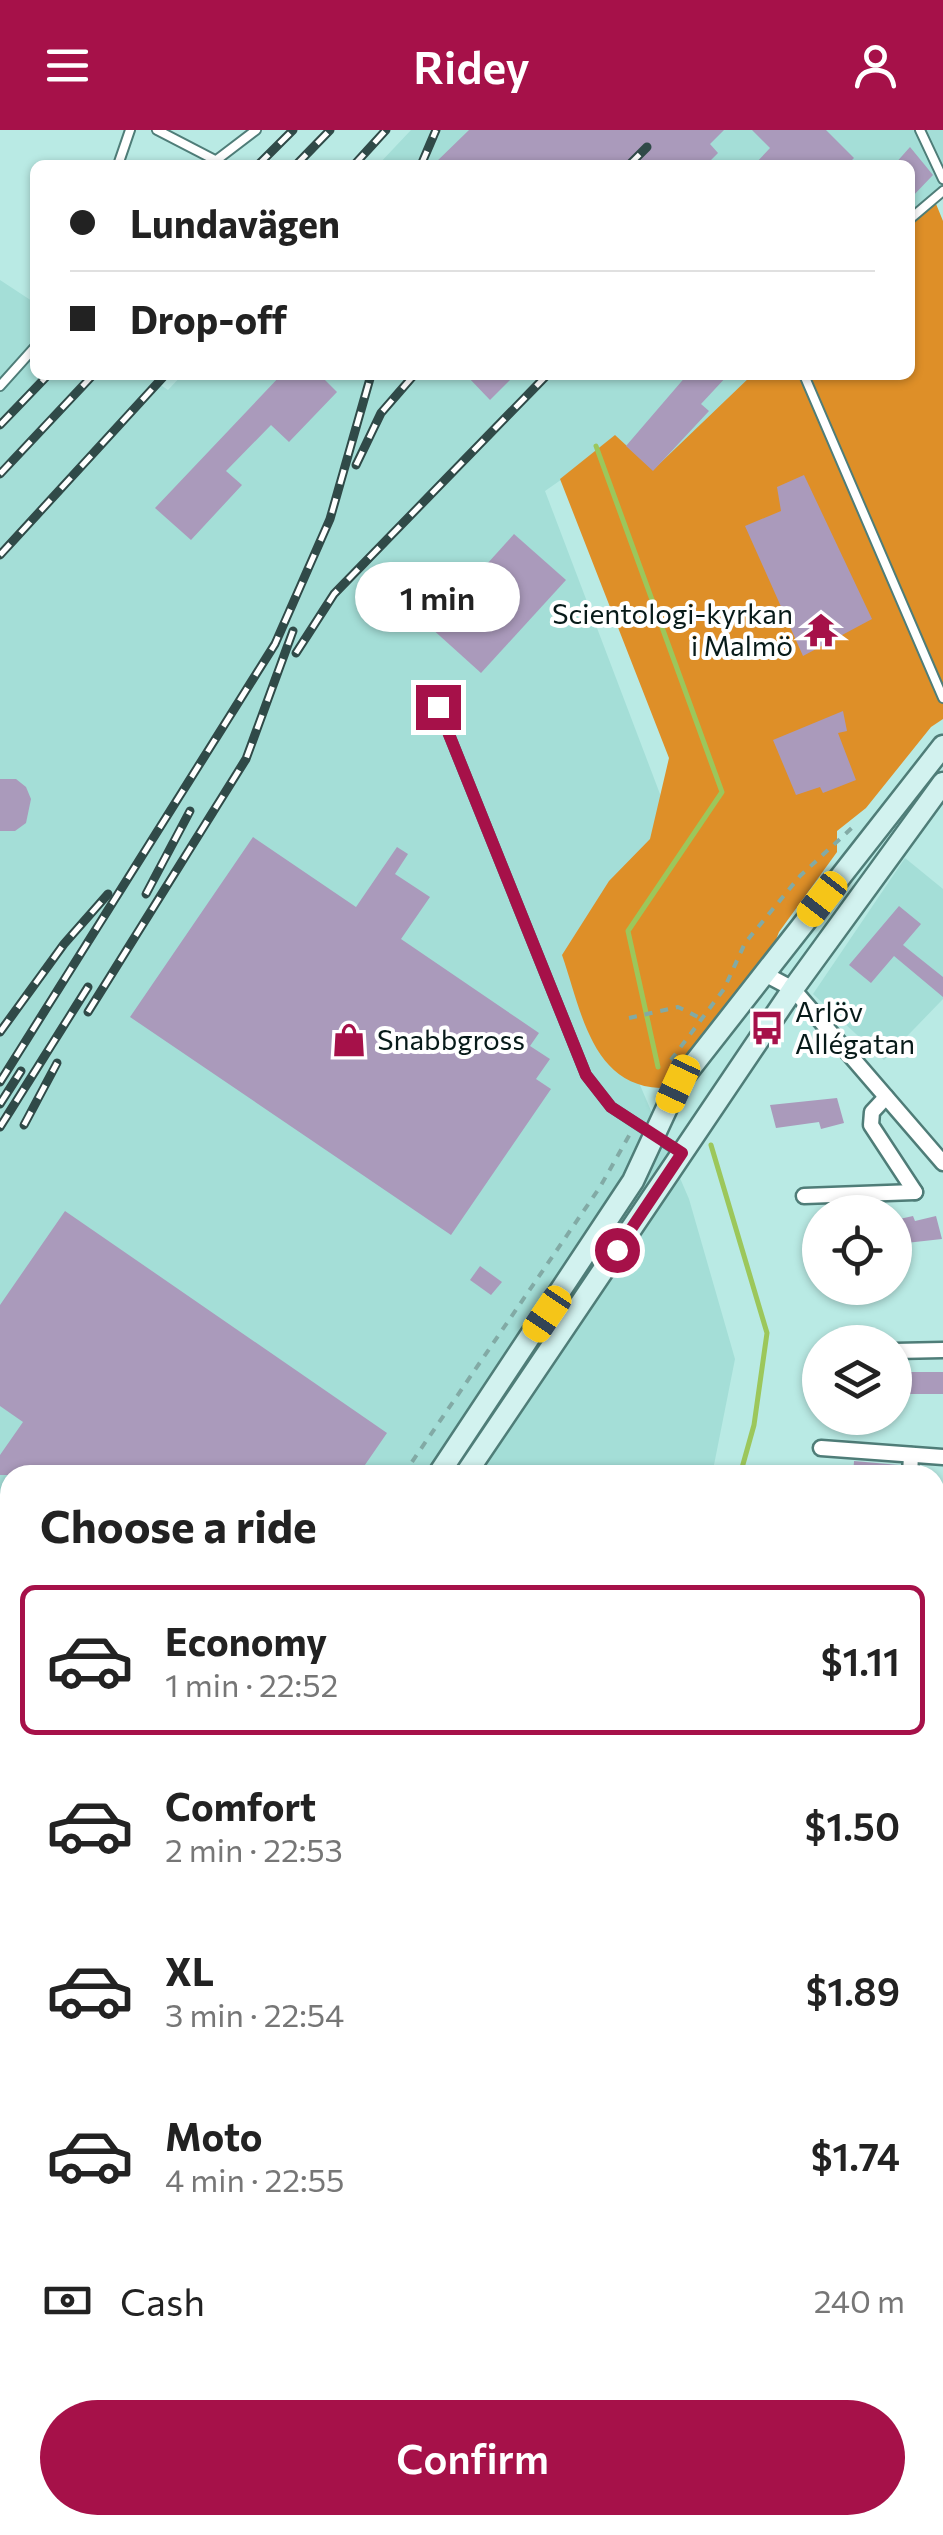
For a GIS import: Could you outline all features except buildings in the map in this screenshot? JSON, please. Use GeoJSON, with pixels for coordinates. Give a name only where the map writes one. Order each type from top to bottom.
{"type":"FeatureCollection","features":[{"type":"Feature","properties":{"kind":"main road"},"geometry":{"type":"LineString","coordinates":[[445,1465],[591,1250],[633,1181],[678,1084],[943,746]]}},
{"type":"Feature","properties":{"kind":"main road"},"geometry":{"type":"LineString","coordinates":[[472,1465],[793,989],[943,783]]}},
{"type":"Feature","properties":{"kind":"street"},"geometry":{"type":"LineString","coordinates":[[763,974],[793,989],[943,1164]]}},
{"type":"Feature","properties":{"kind":"street"},"geometry":{"type":"LineString","coordinates":[[832,1195],[915,1192],[871,1125],[872,1112],[886,1097]]}},
{"type":"Feature","properties":{"kind":"street"},"geometry":{"type":"LineString","coordinates":[[912,1351],[943,1350]]}},
{"type":"Feature","properties":{"kind":"street"},"geometry":{"type":"LineString","coordinates":[[821,1448],[943,1457]]}},
{"type":"Feature","properties":{"kind":"street"},"geometry":{"type":"LineString","coordinates":[[910,1465],[911,1455]]}},
{"type":"Feature","properties":{"kind":"lane"},"geometry":{"type":"LineString","coordinates":[[120,160],[130,130]]}},
{"type":"Feature","properties":{"kind":"lane"},"geometry":{"type":"LineString","coordinates":[[157,130],[207,160]]}},
{"type":"Feature","properties":{"kind":"lane"},"geometry":{"type":"LineString","coordinates":[[216,160],[256,130]]}},
{"type":"Feature","properties":{"kind":"lane"},"geometry":{"type":"LineString","coordinates":[[920,130],[943,179]]}},
{"type":"Feature","properties":{"kind":"lane"},"geometry":{"type":"LineString","coordinates":[[915,216],[943,191]]}},
{"type":"Feature","properties":{"kind":"lane"},"geometry":{"type":"LineString","coordinates":[[0,386],[30,353]]}},
{"type":"Feature","properties":{"kind":"lane"},"geometry":{"type":"LineString","coordinates":[[806,380],[943,698]]}},
{"type":"Feature","properties":{"kind":"lane"},"geometry":{"type":"LineString","coordinates":[[438,707],[586,1075],[611,1107],[682,1153]]}},
{"type":"Feature","properties":{"kind":"path"},"geometry":{"type":"LineString","coordinates":[[667,1068],[762,922],[800,876],[867,815]]}},
{"type":"Feature","properties":{"kind":"path"},"geometry":{"type":"LineString","coordinates":[[762,922],[778,929]]}},
{"type":"Feature","properties":{"kind":"path"},"geometry":{"type":"LineString","coordinates":[[628,1018],[678,1007],[701,1019]]}},
{"type":"Feature","properties":{"kind":"path"},"geometry":{"type":"LineString","coordinates":[[410,1465],[600,1188],[635,1126]]}},
{"type":"Feature","properties":{"kind":"shaded area"},"geometry":{"type":"Polygon","coordinates":[[[411,130],[943,130],[943,183],[915,212],[915,160],[383,160],[411,130]]]}},
{"type":"Feature","properties":{"kind":"shaded area"},"geometry":{"type":"Polygon","coordinates":[[[934,199],[943,221],[943,719],[931,727],[866,808],[837,831],[837,852],[779,932],[770,955],[660,1088],[637,1084],[618,1074],[592,1041],[562,955],[609,881],[650,839],[669,758],[560,479],[615,435],[653,470],[747,380],[915,380],[915,218],[934,199]]]}},
{"type":"Feature","properties":{"kind":"shaded area"},"geometry":{"type":"Polygon","coordinates":[[[0,280],[30,300],[30,380],[153,380],[168,390],[177,380],[752,380],[656,479],[615,442],[545,491],[671,823],[606,1006],[689,1199],[735,1359],[714,1465],[0,1465],[0,280]]]}},
{"type":"Feature","properties":{"kind":"shaded area"},"geometry":{"type":"Polygon","coordinates":[[[905,858],[943,889],[943,999],[884,1060],[813,994],[905,858]]]}},
{"type":"Feature","properties":{"kind":"waterway"},"geometry":{"type":"LineString","coordinates":[[596,446],[722,792],[628,931],[658,1067]]}},
{"type":"Feature","properties":{"kind":"waterway"},"geometry":{"type":"LineString","coordinates":[[711,1145],[767,1333],[754,1425],[743,1465]]}},
{"type":"Feature","properties":{"kind":"railway"},"geometry":{"type":"LineString","coordinates":[[263,160],[293,130]]}},
{"type":"Feature","properties":{"kind":"railway"},"geometry":{"type":"LineString","coordinates":[[301,160],[330,130]]}},
{"type":"Feature","properties":{"kind":"railway"},"geometry":{"type":"LineString","coordinates":[[359,160],[386,130]]}},
{"type":"Feature","properties":{"kind":"railway"},"geometry":{"type":"LineString","coordinates":[[423,160],[436,130]]}},
{"type":"Feature","properties":{"kind":"railway"},"geometry":{"type":"LineString","coordinates":[[634,160],[647,147]]}},
{"type":"Feature","properties":{"kind":"railway"},"geometry":{"type":"LineString","coordinates":[[0,425],[43,380]]}},
{"type":"Feature","properties":{"kind":"railway"},"geometry":{"type":"LineString","coordinates":[[0,474],[88,380]]}},
{"type":"Feature","properties":{"kind":"railway"},"geometry":{"type":"LineString","coordinates":[[0,555],[160,380]]}},
{"type":"Feature","properties":{"kind":"railway"},"geometry":{"type":"LineString","coordinates":[[0,1082],[275,644],[330,519],[370,380]]}},
{"type":"Feature","properties":{"kind":"railway"},"geometry":{"type":"LineString","coordinates":[[356,465],[381,413],[410,380]]}},
{"type":"Feature","properties":{"kind":"railway"},"geometry":{"type":"LineString","coordinates":[[296,653],[334,594],[542,380]]}},
{"type":"Feature","properties":{"kind":"railway"},"geometry":{"type":"LineString","coordinates":[[88,1012],[246,759],[293,631]]}},
{"type":"Feature","properties":{"kind":"railway"},"geometry":{"type":"LineString","coordinates":[[146,894],[190,811]]}},
{"type":"Feature","properties":{"kind":"railway"},"geometry":{"type":"LineString","coordinates":[[0,1032],[64,944],[108,894]]}},
{"type":"Feature","properties":{"kind":"railway"},"geometry":{"type":"LineString","coordinates":[[0,1127],[88,987]]}},
{"type":"Feature","properties":{"kind":"railway"},"geometry":{"type":"LineString","coordinates":[[24,1125],[57,1063]]}},
{"type":"Feature","properties":{"kind":"railway"},"geometry":{"type":"LineString","coordinates":[[0,1104],[21,1071]]}},
{"type":"Feature","properties":{"kind":"place","name":"Scientologi-kyrkan i Malmö"},"geometry":{"type":"Point","coordinates":[821,630]}},
{"type":"Feature","properties":{"kind":"place","name":"Arlöv Allégatan"},"geometry":{"type":"Point","coordinates":[767,1028]}},
{"type":"Feature","properties":{"kind":"place","name":"Snabbgross"},"geometry":{"type":"Point","coordinates":[349,1040]}},
{"type":"Feature","properties":{"kind":"route"},"geometry":{"type":"LineString","coordinates":[[438,707],[586,1075],[611,1107],[682,1153],[617,1250]]}}]}
